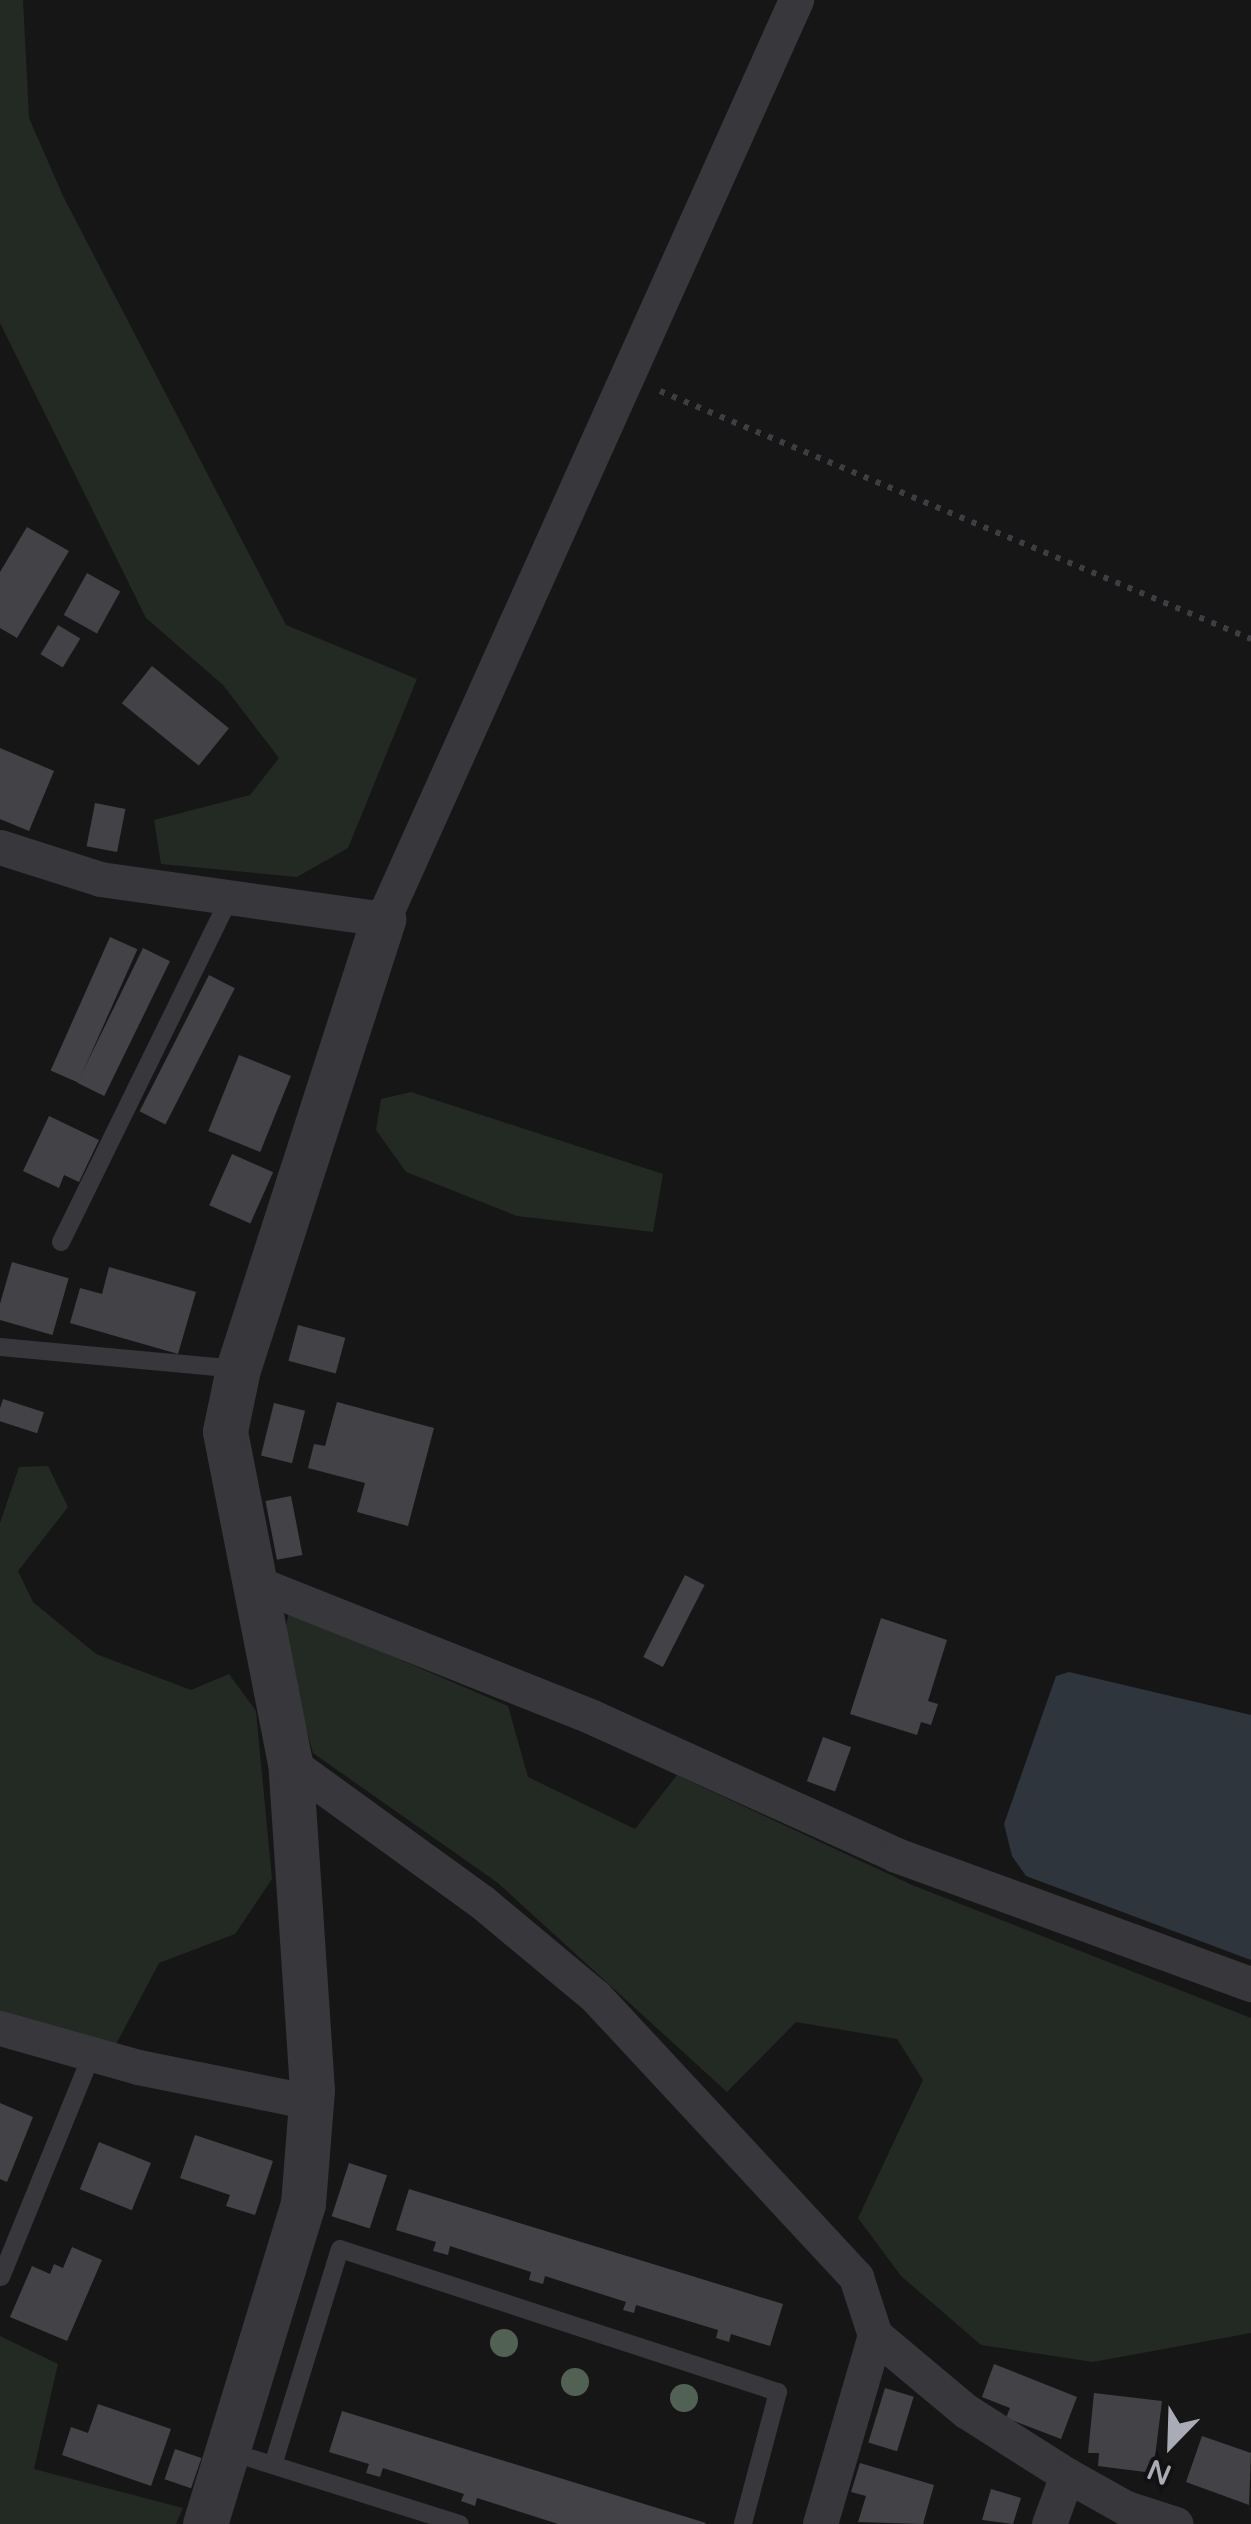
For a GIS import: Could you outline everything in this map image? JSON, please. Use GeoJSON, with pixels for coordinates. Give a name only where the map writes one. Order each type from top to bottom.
{"type":"FeatureCollection","features":[{"type":"Feature","properties":{"kind":"street"},"geometry":{"type":"LineString","coordinates":[[205,2524],[303,2204],[311,2102],[290,1763],[251,1581],[225,1431],[238,1369],[382,919],[796,0]]}},
{"type":"Feature","properties":{"kind":"street"},"geometry":{"type":"LineString","coordinates":[[0,847],[100,880],[382,919]]}},
{"type":"Feature","properties":{"kind":"street"},"geometry":{"type":"LineString","coordinates":[[251,1581],[590,1716],[896,1855],[1251,1984]]}},
{"type":"Feature","properties":{"kind":"street"},"geometry":{"type":"LineString","coordinates":[[290,1763],[482,1902],[595,1996],[856,2277],[875,2334],[966,2411],[1067,2475],[1126,2508],[1176,2524]]}},
{"type":"Feature","properties":{"kind":"street"},"geometry":{"type":"LineString","coordinates":[[0,2028],[92,2054],[311,2102]]}},
{"type":"Feature","properties":{"kind":"street"},"geometry":{"type":"LineString","coordinates":[[820,2524],[875,2334]]}},
{"type":"Feature","properties":{"kind":"street"},"geometry":{"type":"LineString","coordinates":[[1048,2524],[1067,2475]]}},
{"type":"Feature","properties":{"kind":"lane"},"geometry":{"type":"LineString","coordinates":[[61,1242],[229,898]]}},
{"type":"Feature","properties":{"kind":"lane"},"geometry":{"type":"LineString","coordinates":[[0,1346],[238,1369]]}},
{"type":"Feature","properties":{"kind":"lane"},"geometry":{"type":"LineString","coordinates":[[0,2277],[92,2054]]}},
{"type":"Feature","properties":{"kind":"lane"},"geometry":{"type":"LineString","coordinates":[[273,2465],[340,2249],[778,2392],[743,2524]]}},
{"type":"Feature","properties":{"kind":"lane"},"geometry":{"type":"LineString","coordinates":[[228,2451],[460,2524]]}},
{"type":"Feature","properties":{"kind":"path"},"geometry":{"type":"LineString","coordinates":[[626,377],[1251,639]]}},
{"type":"Feature","properties":{"kind":"shaded area"},"geometry":{"type":"Polygon","coordinates":[[[0,0],[23,0],[29,118],[63,196],[286,625],[417,679],[348,848],[297,877],[161,864],[154,820],[250,795],[279,758],[223,685],[146,618],[0,323],[0,0]]]}},
{"type":"Feature","properties":{"kind":"shaded area"},"geometry":{"type":"Polygon","coordinates":[[[411,1092],[663,1174],[653,1232],[517,1216],[406,1172],[376,1130],[381,1099],[411,1092]]]}},
{"type":"Feature","properties":{"kind":"shaded area"},"geometry":{"type":"Polygon","coordinates":[[[48,1466],[68,1507],[18,1571],[33,1602],[96,1654],[191,1690],[229,1674],[256,1711],[272,1879],[235,1934],[159,1963],[113,2050],[0,2017],[0,1523],[19,1467],[48,1466]]]}},
{"type":"Feature","properties":{"kind":"shaded area"},"geometry":{"type":"Polygon","coordinates":[[[289,1612],[508,1706],[528,1777],[635,1829],[677,1775],[912,1885],[1251,2018],[1251,2333],[1093,2362],[981,2345],[901,2276],[858,2218],[923,2080],[897,2039],[796,2022],[727,2092],[498,1883],[313,1753],[283,1639],[289,1612]]]}},
{"type":"Feature","properties":{"kind":"shaded area"},"geometry":{"type":"Polygon","coordinates":[[[1069,1672],[1251,1715],[1251,1960],[1026,1876],[1012,1856],[1004,1824],[1056,1676],[1069,1672]]]}},
{"type":"Feature","properties":{"kind":"shaded area"},"geometry":{"type":"Polygon","coordinates":[[[0,2336],[58,2364],[34,2469],[183,2508],[176,2524],[0,2524],[0,2336]]]}},
{"type":"Feature","properties":{"kind":"building"},"geometry":{"type":"Polygon","coordinates":[[[27,527],[69,551],[17,638],[0,628],[0,572],[27,527]]]}},
{"type":"Feature","properties":{"kind":"building"},"geometry":{"type":"Polygon","coordinates":[[[87,573],[120,591],[97,633],[64,615],[87,573]]]}},
{"type":"Feature","properties":{"kind":"building"},"geometry":{"type":"Polygon","coordinates":[[[58,625],[80,638],[63,668],[40,654],[58,625]]]}},
{"type":"Feature","properties":{"kind":"building"},"geometry":{"type":"Polygon","coordinates":[[[152,666],[229,728],[199,766],[122,703],[152,666]]]}},
{"type":"Feature","properties":{"kind":"building"},"geometry":{"type":"Polygon","coordinates":[[[0,748],[54,771],[29,831],[0,819],[0,748]]]}},
{"type":"Feature","properties":{"kind":"building"},"geometry":{"type":"Polygon","coordinates":[[[95,803],[125,809],[117,852],[87,846],[95,803]]]}},
{"type":"Feature","properties":{"kind":"building"},"geometry":{"type":"Polygon","coordinates":[[[110,937],[137,949],[78,1083],[51,1070],[110,937]]]}},
{"type":"Feature","properties":{"kind":"building"},"geometry":{"type":"Polygon","coordinates":[[[143,948],[170,961],[104,1096],[77,1083],[143,948]]]}},
{"type":"Feature","properties":{"kind":"building"},"geometry":{"type":"Polygon","coordinates":[[[209,975],[235,988],[165,1124],[140,1111],[209,975]]]}},
{"type":"Feature","properties":{"kind":"building"},"geometry":{"type":"Polygon","coordinates":[[[239,1055],[291,1076],[260,1152],[208,1131],[239,1055]]]}},
{"type":"Feature","properties":{"kind":"building"},"geometry":{"type":"Polygon","coordinates":[[[49,1116],[99,1140],[79,1182],[64,1175],[59,1188],[23,1171],[49,1116]]]}},
{"type":"Feature","properties":{"kind":"building"},"geometry":{"type":"Polygon","coordinates":[[[232,1154],[273,1172],[250,1223],[209,1205],[232,1154]]]}},
{"type":"Feature","properties":{"kind":"building"},"geometry":{"type":"Polygon","coordinates":[[[12,1262],[69,1278],[52,1335],[0,1320],[0,1304],[12,1262]]]}},
{"type":"Feature","properties":{"kind":"building"},"geometry":{"type":"Polygon","coordinates":[[[109,1267],[196,1292],[178,1354],[70,1323],[80,1288],[102,1294],[109,1267]]]}},
{"type":"Feature","properties":{"kind":"building"},"geometry":{"type":"Polygon","coordinates":[[[298,1325],[345,1338],[336,1373],[288,1361],[298,1325]]]}},
{"type":"Feature","properties":{"kind":"building"},"geometry":{"type":"Polygon","coordinates":[[[3,1399],[44,1412],[37,1433],[0,1421],[3,1399]]]}},
{"type":"Feature","properties":{"kind":"building"},"geometry":{"type":"Polygon","coordinates":[[[337,1402],[434,1428],[408,1526],[357,1512],[365,1483],[308,1468],[314,1444],[325,1446],[337,1402]]]}},
{"type":"Feature","properties":{"kind":"building"},"geometry":{"type":"Polygon","coordinates":[[[274,1403],[305,1411],[292,1463],[261,1455],[274,1403]]]}},
{"type":"Feature","properties":{"kind":"building"},"geometry":{"type":"Polygon","coordinates":[[[291,1496],[302,1555],[277,1560],[265,1501],[291,1496]]]}},
{"type":"Feature","properties":{"kind":"building"},"geometry":{"type":"Polygon","coordinates":[[[685,1575],[705,1585],[663,1667],[643,1657],[685,1575]]]}},
{"type":"Feature","properties":{"kind":"building"},"geometry":{"type":"Polygon","coordinates":[[[881,1618],[947,1640],[928,1701],[938,1704],[931,1725],[921,1722],[917,1735],[850,1714],[881,1618]]]}},
{"type":"Feature","properties":{"kind":"building"},"geometry":{"type":"Polygon","coordinates":[[[823,1737],[851,1747],[835,1791],[807,1781],[823,1737]]]}},
{"type":"Feature","properties":{"kind":"building"},"geometry":{"type":"Polygon","coordinates":[[[0,2103],[33,2117],[7,2182],[0,2179],[0,2103]]]}},
{"type":"Feature","properties":{"kind":"building"},"geometry":{"type":"Polygon","coordinates":[[[195,2135],[273,2161],[255,2215],[226,2206],[230,2195],[180,2178],[195,2135]]]}},
{"type":"Feature","properties":{"kind":"building"},"geometry":{"type":"Polygon","coordinates":[[[99,2142],[151,2163],[132,2210],[80,2189],[99,2142]]]}},
{"type":"Feature","properties":{"kind":"building"},"geometry":{"type":"Polygon","coordinates":[[[349,2163],[387,2175],[370,2229],[332,2216],[349,2163]]]}},
{"type":"Feature","properties":{"kind":"building"},"geometry":{"type":"Polygon","coordinates":[[[409,2189],[783,2304],[770,2346],[731,2334],[729,2342],[716,2338],[718,2330],[636,2305],[634,2313],[623,2310],[626,2302],[545,2276],[543,2284],[529,2280],[531,2272],[450,2246],[448,2255],[433,2251],[436,2242],[396,2230],[409,2189]]]}},
{"type":"Feature","properties":{"kind":"building"},"geometry":{"type":"Polygon","coordinates":[[[72,2247],[102,2260],[67,2341],[10,2317],[32,2266],[50,2274],[54,2264],[63,2268],[72,2247]]]}},
{"type":"Feature","properties":{"kind":"building"},"geometry":{"type":"Polygon","coordinates":[[[994,2364],[1077,2397],[1061,2439],[1006,2418],[1010,2408],[982,2397],[994,2364]]]}},
{"type":"Feature","properties":{"kind":"building"},"geometry":{"type":"Polygon","coordinates":[[[885,2388],[914,2397],[897,2451],[868,2443],[885,2388]]]}},
{"type":"Feature","properties":{"kind":"building"},"geometry":{"type":"Polygon","coordinates":[[[1094,2393],[1162,2401],[1153,2473],[1098,2466],[1099,2453],[1088,2453],[1094,2393]]]}},
{"type":"Feature","properties":{"kind":"building"},"geometry":{"type":"Polygon","coordinates":[[[98,2404],[171,2429],[151,2486],[62,2455],[71,2427],[88,2433],[98,2404]]]}},
{"type":"Feature","properties":{"kind":"building"},"geometry":{"type":"Polygon","coordinates":[[[342,2411],[706,2523],[558,2524],[477,2498],[475,2506],[461,2501],[464,2494],[383,2468],[380,2477],[366,2473],[369,2464],[329,2452],[342,2411]]]}},
{"type":"Feature","properties":{"kind":"building"},"geometry":{"type":"Polygon","coordinates":[[[1202,2436],[1251,2453],[1249,2505],[1186,2482],[1202,2436]]]}},
{"type":"Feature","properties":{"kind":"building"},"geometry":{"type":"Polygon","coordinates":[[[175,2449],[201,2458],[191,2488],[165,2479],[175,2449]]]}},
{"type":"Feature","properties":{"kind":"building"},"geometry":{"type":"Polygon","coordinates":[[[860,2463],[934,2485],[923,2524],[858,2522],[866,2496],[851,2492],[860,2463]]]}},
{"type":"Feature","properties":{"kind":"building"},"geometry":{"type":"Polygon","coordinates":[[[991,2489],[1021,2498],[1013,2524],[982,2520],[991,2489]]]}}]}
